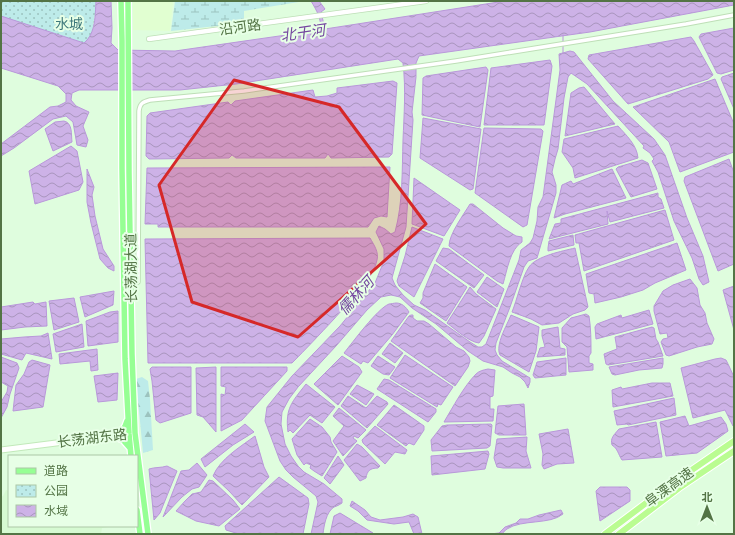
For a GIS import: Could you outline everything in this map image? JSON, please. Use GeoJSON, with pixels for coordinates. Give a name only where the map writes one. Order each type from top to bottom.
{"type":"FeatureCollection","features":[{"type":"Feature","properties":{"kind":"highway","name":"阜溧高速"},"geometry":{"type":"LineString","coordinates":[[605,534],[670,485],[734,441]]}},
{"type":"Feature","properties":{"kind":"highway","name":"阜溧高速"},"geometry":{"type":"LineString","coordinates":[[619,534],[679,488],[734,451]]}},
{"type":"Feature","properties":{"kind":"main road","name":"长荡湖大道"},"geometry":{"type":"LineString","coordinates":[[121,1],[125,42]]}},
{"type":"Feature","properties":{"kind":"main road","name":"长荡湖大道"},"geometry":{"type":"LineString","coordinates":[[128,1],[125,42],[125,99],[132,354],[135,433],[138,455]]}},
{"type":"Feature","properties":{"kind":"main road","name":"长荡湖大道"},"geometry":{"type":"LineString","coordinates":[[125,99],[122,168],[125,359],[131,455]]}},
{"type":"Feature","properties":{"kind":"main road"},"geometry":{"type":"LineString","coordinates":[[114,436],[122,431],[126,425],[128,411]]}},
{"type":"Feature","properties":{"kind":"main road","name":"长荡湖东路"},"geometry":{"type":"LineString","coordinates":[[1,450],[135,433]]}},
{"type":"Feature","properties":{"kind":"main road"},"geometry":{"type":"LineString","coordinates":[[114,436],[123,440],[130,449]]}},
{"type":"Feature","properties":{"kind":"main road","name":"长荡湖大道"},"geometry":{"type":"LineString","coordinates":[[138,456],[148,534]]}},
{"type":"Feature","properties":{"kind":"main road"},"geometry":{"type":"LineString","coordinates":[[138,518],[140,534]]}},
{"type":"Feature","properties":{"kind":"street","name":"沿河路"},"geometry":{"type":"LineString","coordinates":[[149,39],[426,1]]}},
{"type":"Feature","properties":{"kind":"street"},"geometry":{"type":"LineString","coordinates":[[131,285],[138,282],[139,112],[140,106],[144,102],[150,100],[244,91],[449,62],[734,15]]}},
{"type":"Feature","properties":{"kind":"highlighted area"},"geometry":{"type":"Polygon","coordinates":[[[234,80],[339,107],[426,224],[298,337],[192,302],[159,185],[234,80]]]}},
{"type":"Feature","properties":{"kind":"shaded area"},"geometry":{"type":"Polygon","coordinates":[[[133,1],[173,1],[170,31],[133,30],[133,1]]]}},
{"type":"Feature","properties":{"kind":"shaded area"},"geometry":{"type":"Polygon","coordinates":[[[6,490],[8,491],[8,527],[108,527],[102,528],[101,534],[1,534],[1,497],[6,490]]]}},
{"type":"Feature","properties":{"kind":"green space","name":"水城"},"geometry":{"type":"Polygon","coordinates":[[[1,1],[97,1],[89,51],[1,45],[1,1]]]}},
{"type":"Feature","properties":{"kind":"green space"},"geometry":{"type":"Polygon","coordinates":[[[175,1],[305,1],[244,11],[244,23],[171,31],[175,1]]]}},
{"type":"Feature","properties":{"kind":"green space"},"geometry":{"type":"Polygon","coordinates":[[[142,377],[148,381],[153,450],[143,453],[136,379],[142,377]]]}},
{"type":"Feature","properties":{"kind":"water","name":"北干河"},"geometry":{"type":"Polygon","coordinates":[[[96,1],[111,1],[111,43],[118,50],[175,51],[321,30],[318,15],[311,1],[319,1],[325,9],[321,12],[325,29],[505,1],[734,1],[734,5],[590,32],[419,56],[416,63],[412,112],[413,120],[406,227],[392,278],[395,285],[403,295],[414,305],[425,310],[478,347],[482,347],[486,344],[519,260],[521,250],[530,243],[533,238],[537,221],[538,207],[543,197],[560,70],[559,54],[570,51],[574,52],[613,101],[654,139],[665,155],[687,218],[703,256],[709,282],[703,285],[699,279],[692,258],[674,221],[658,172],[652,161],[654,159],[650,153],[643,148],[644,146],[587,84],[571,73],[568,77],[558,149],[552,172],[556,185],[556,193],[537,258],[528,261],[524,267],[496,343],[495,350],[502,361],[530,378],[528,388],[520,377],[503,367],[483,361],[468,351],[436,324],[412,308],[400,297],[391,295],[381,297],[367,310],[298,387],[282,412],[281,424],[285,444],[291,456],[304,472],[324,484],[342,499],[342,503],[331,509],[329,512],[323,534],[311,534],[318,502],[316,496],[293,477],[280,461],[265,421],[267,407],[292,376],[340,326],[375,283],[384,261],[384,249],[376,232],[379,226],[391,234],[395,232],[398,221],[402,187],[404,102],[403,63],[398,59],[236,84],[180,90],[79,90],[72,93],[71,100],[76,106],[89,112],[83,126],[88,140],[86,147],[77,145],[73,122],[66,116],[53,119],[1,156],[1,144],[50,107],[58,106],[66,102],[66,94],[58,86],[1,68],[1,16],[84,43],[88,39],[93,29],[96,1]]]}},
{"type":"Feature","properties":{"kind":"water"},"geometry":{"type":"Polygon","coordinates":[[[734,28],[734,70],[721,74],[717,73],[699,37],[701,34],[734,28]]]}},
{"type":"Feature","properties":{"kind":"water"},"geometry":{"type":"Polygon","coordinates":[[[691,37],[713,75],[708,79],[628,104],[588,59],[589,55],[691,37]]]}},
{"type":"Feature","properties":{"kind":"water"},"geometry":{"type":"Polygon","coordinates":[[[550,60],[552,66],[544,125],[484,125],[491,68],[550,60]]]}},
{"type":"Feature","properties":{"kind":"water"},"geometry":{"type":"Polygon","coordinates":[[[486,67],[488,70],[480,127],[422,115],[423,78],[426,76],[486,67]]]}},
{"type":"Feature","properties":{"kind":"water"},"geometry":{"type":"Polygon","coordinates":[[[734,73],[734,109],[721,79],[722,77],[734,73]]]}},
{"type":"Feature","properties":{"kind":"water"},"geometry":{"type":"Polygon","coordinates":[[[715,79],[734,124],[734,152],[680,172],[669,142],[633,107],[715,79]]]}},
{"type":"Feature","properties":{"kind":"water"},"geometry":{"type":"Polygon","coordinates":[[[393,81],[397,83],[392,154],[389,157],[331,158],[328,154],[325,158],[236,158],[232,155],[229,158],[149,159],[146,156],[147,116],[150,113],[228,102],[231,105],[235,101],[313,90],[315,97],[327,96],[337,93],[337,88],[393,81]]]}},
{"type":"Feature","properties":{"kind":"water"},"geometry":{"type":"Polygon","coordinates":[[[584,87],[615,124],[565,136],[571,93],[584,87]]]}},
{"type":"Feature","properties":{"kind":"water"},"geometry":{"type":"Polygon","coordinates":[[[423,118],[481,129],[473,189],[470,190],[420,158],[423,118]]]}},
{"type":"Feature","properties":{"kind":"water"},"geometry":{"type":"Polygon","coordinates":[[[64,121],[69,124],[72,142],[53,151],[45,129],[55,122],[64,121]]]}},
{"type":"Feature","properties":{"kind":"water"},"geometry":{"type":"Polygon","coordinates":[[[618,126],[636,149],[638,158],[575,178],[573,168],[562,152],[564,139],[618,126]]]}},
{"type":"Feature","properties":{"kind":"water"},"geometry":{"type":"Polygon","coordinates":[[[484,128],[541,129],[543,131],[527,225],[523,227],[475,193],[484,128]]]}},
{"type":"Feature","properties":{"kind":"water"},"geometry":{"type":"Polygon","coordinates":[[[71,146],[77,151],[83,182],[79,190],[35,204],[29,171],[71,146]]]}},
{"type":"Feature","properties":{"kind":"water"},"geometry":{"type":"Polygon","coordinates":[[[729,159],[734,173],[734,264],[718,271],[684,181],[685,177],[729,159]]]}},
{"type":"Feature","properties":{"kind":"water"},"geometry":{"type":"Polygon","coordinates":[[[642,160],[648,163],[657,189],[631,197],[616,169],[618,167],[642,160]]]}},
{"type":"Feature","properties":{"kind":"water"},"geometry":{"type":"Polygon","coordinates":[[[390,167],[387,217],[381,216],[374,218],[368,227],[158,227],[158,224],[145,224],[147,168],[390,167]]]}},
{"type":"Feature","properties":{"kind":"water"},"geometry":{"type":"Polygon","coordinates":[[[87,169],[94,187],[92,195],[95,216],[103,249],[114,266],[114,271],[108,268],[100,259],[87,202],[87,169]]]}},
{"type":"Feature","properties":{"kind":"water"},"geometry":{"type":"Polygon","coordinates":[[[612,169],[626,198],[554,218],[562,185],[571,181],[573,184],[612,169]]]}},
{"type":"Feature","properties":{"kind":"water"},"geometry":{"type":"Polygon","coordinates":[[[414,178],[460,210],[444,236],[412,224],[414,178]]]}},
{"type":"Feature","properties":{"kind":"water"},"geometry":{"type":"Polygon","coordinates":[[[658,193],[658,197],[661,199],[664,208],[610,222],[607,211],[608,224],[549,239],[555,224],[561,223],[561,219],[658,193]]]}},
{"type":"Feature","properties":{"kind":"water"},"geometry":{"type":"Polygon","coordinates":[[[470,204],[473,204],[503,228],[516,236],[522,237],[522,242],[518,245],[512,255],[503,284],[449,246],[454,230],[470,204]]]}},
{"type":"Feature","properties":{"kind":"water"},"geometry":{"type":"Polygon","coordinates":[[[665,210],[674,240],[584,271],[579,243],[576,243],[575,235],[665,210]]]}},
{"type":"Feature","properties":{"kind":"water"},"geometry":{"type":"Polygon","coordinates":[[[412,227],[443,239],[414,297],[399,286],[397,281],[412,227]]]}},
{"type":"Feature","properties":{"kind":"water"},"geometry":{"type":"Polygon","coordinates":[[[573,235],[574,245],[548,251],[549,241],[573,235]]]}},
{"type":"Feature","properties":{"kind":"water"},"geometry":{"type":"Polygon","coordinates":[[[370,238],[377,254],[375,268],[365,284],[352,299],[292,363],[148,363],[145,239],[370,238]]]}},
{"type":"Feature","properties":{"kind":"water"},"geometry":{"type":"Polygon","coordinates":[[[677,243],[686,270],[655,283],[643,290],[595,303],[594,294],[589,293],[586,274],[677,243]]]}},
{"type":"Feature","properties":{"kind":"water"},"geometry":{"type":"Polygon","coordinates":[[[443,248],[449,249],[484,275],[474,288],[436,261],[443,248]]]}},
{"type":"Feature","properties":{"kind":"water"},"geometry":{"type":"Polygon","coordinates":[[[575,248],[588,307],[559,323],[542,325],[512,312],[524,277],[532,263],[550,254],[575,248]]]}},
{"type":"Feature","properties":{"kind":"water"},"geometry":{"type":"Polygon","coordinates":[[[435,264],[467,287],[446,321],[420,303],[435,264]]]}},
{"type":"Feature","properties":{"kind":"water"},"geometry":{"type":"Polygon","coordinates":[[[487,277],[504,289],[497,307],[477,292],[487,277]]]}},
{"type":"Feature","properties":{"kind":"water"},"geometry":{"type":"Polygon","coordinates":[[[690,279],[697,288],[700,305],[705,313],[707,323],[714,339],[712,344],[669,356],[666,355],[661,342],[663,339],[668,338],[667,333],[660,334],[654,306],[663,291],[673,285],[690,279]]]}},
{"type":"Feature","properties":{"kind":"water"},"geometry":{"type":"Polygon","coordinates":[[[734,286],[734,330],[723,290],[734,286]]]}},
{"type":"Feature","properties":{"kind":"water"},"geometry":{"type":"Polygon","coordinates":[[[470,287],[476,294],[496,309],[484,336],[479,343],[467,338],[447,323],[470,287]]]}},
{"type":"Feature","properties":{"kind":"water"},"geometry":{"type":"Polygon","coordinates":[[[114,291],[113,305],[85,317],[80,297],[114,291]]]}},
{"type":"Feature","properties":{"kind":"water"},"geometry":{"type":"Polygon","coordinates":[[[74,298],[79,322],[54,330],[49,301],[74,298]]]}},
{"type":"Feature","properties":{"kind":"water"},"geometry":{"type":"Polygon","coordinates":[[[33,302],[35,304],[46,302],[47,326],[1,330],[1,307],[33,302]]]}},
{"type":"Feature","properties":{"kind":"water"},"geometry":{"type":"Polygon","coordinates":[[[396,303],[407,308],[409,312],[368,363],[363,361],[361,364],[344,353],[378,312],[389,304],[396,303]]]}},
{"type":"Feature","properties":{"kind":"water"},"geometry":{"type":"Polygon","coordinates":[[[649,310],[653,324],[596,339],[595,327],[597,324],[621,315],[622,318],[649,310]]]}},
{"type":"Feature","properties":{"kind":"water"},"geometry":{"type":"Polygon","coordinates":[[[118,311],[118,342],[88,346],[86,321],[110,312],[118,311]]]}},
{"type":"Feature","properties":{"kind":"water"},"geometry":{"type":"Polygon","coordinates":[[[586,314],[589,316],[591,330],[591,353],[589,356],[589,363],[593,364],[593,370],[569,372],[567,347],[562,342],[562,328],[571,318],[586,314]]]}},
{"type":"Feature","properties":{"kind":"water"},"geometry":{"type":"Polygon","coordinates":[[[411,315],[413,315],[413,318],[417,321],[424,321],[429,324],[456,347],[464,351],[469,357],[470,361],[468,367],[455,386],[391,341],[411,315]]]}},
{"type":"Feature","properties":{"kind":"water"},"geometry":{"type":"Polygon","coordinates":[[[511,315],[539,327],[536,351],[529,372],[500,355],[500,341],[511,315]]]}},
{"type":"Feature","properties":{"kind":"water"},"geometry":{"type":"Polygon","coordinates":[[[82,324],[84,347],[56,352],[53,334],[82,324]]]}},
{"type":"Feature","properties":{"kind":"water"},"geometry":{"type":"Polygon","coordinates":[[[558,327],[560,348],[565,349],[565,355],[537,357],[540,348],[545,347],[542,330],[558,327]]]}},
{"type":"Feature","properties":{"kind":"water"},"geometry":{"type":"Polygon","coordinates":[[[652,327],[654,328],[656,339],[663,356],[608,365],[606,364],[604,354],[617,349],[615,337],[652,327]]]}},
{"type":"Feature","properties":{"kind":"water"},"geometry":{"type":"Polygon","coordinates":[[[48,333],[52,359],[26,353],[22,360],[1,354],[1,339],[41,336],[48,333]]]}},
{"type":"Feature","properties":{"kind":"water"},"geometry":{"type":"Polygon","coordinates":[[[390,343],[403,353],[395,363],[382,354],[390,343]]]}},
{"type":"Feature","properties":{"kind":"water"},"geometry":{"type":"Polygon","coordinates":[[[97,349],[98,370],[91,371],[90,361],[60,364],[59,354],[97,349]]]}},
{"type":"Feature","properties":{"kind":"water"},"geometry":{"type":"Polygon","coordinates":[[[405,355],[453,387],[441,405],[438,404],[437,407],[390,378],[405,355]]]}},
{"type":"Feature","properties":{"kind":"water"},"geometry":{"type":"Polygon","coordinates":[[[342,356],[359,367],[362,372],[338,405],[314,384],[342,356]]]}},
{"type":"Feature","properties":{"kind":"water"},"geometry":{"type":"Polygon","coordinates":[[[378,356],[395,367],[389,375],[383,374],[371,366],[378,356]]]}},
{"type":"Feature","properties":{"kind":"water"},"geometry":{"type":"Polygon","coordinates":[[[1,357],[17,363],[19,368],[7,407],[1,418],[1,402],[7,392],[8,386],[1,382],[1,357]]]}},
{"type":"Feature","properties":{"kind":"water"},"geometry":{"type":"Polygon","coordinates":[[[566,358],[566,375],[535,378],[533,375],[537,362],[566,358]]]}},
{"type":"Feature","properties":{"kind":"water"},"geometry":{"type":"Polygon","coordinates":[[[663,358],[662,368],[639,370],[615,375],[612,374],[609,367],[663,358]]]}},
{"type":"Feature","properties":{"kind":"water"},"geometry":{"type":"Polygon","coordinates":[[[721,358],[726,360],[734,377],[733,426],[725,410],[693,418],[681,368],[721,358]]]}},
{"type":"Feature","properties":{"kind":"water"},"geometry":{"type":"Polygon","coordinates":[[[32,360],[50,365],[43,407],[13,411],[16,385],[24,374],[29,362],[32,360]]]}},
{"type":"Feature","properties":{"kind":"water"},"geometry":{"type":"Polygon","coordinates":[[[152,367],[191,367],[191,413],[160,423],[156,420],[150,369],[152,367]]]}},
{"type":"Feature","properties":{"kind":"water"},"geometry":{"type":"Polygon","coordinates":[[[216,367],[216,432],[203,417],[197,415],[196,368],[216,367]]]}},
{"type":"Feature","properties":{"kind":"water"},"geometry":{"type":"Polygon","coordinates":[[[221,367],[287,367],[287,371],[242,420],[221,431],[221,394],[225,395],[226,387],[221,386],[221,367]]]}},
{"type":"Feature","properties":{"kind":"water"},"geometry":{"type":"Polygon","coordinates":[[[488,369],[495,370],[493,396],[490,397],[490,409],[494,409],[493,421],[444,422],[467,384],[478,372],[488,369]]]}},
{"type":"Feature","properties":{"kind":"water"},"geometry":{"type":"Polygon","coordinates":[[[118,373],[117,400],[98,402],[94,376],[118,373]]]}},
{"type":"Feature","properties":{"kind":"water"},"geometry":{"type":"Polygon","coordinates":[[[384,379],[389,380],[436,409],[436,412],[428,422],[377,389],[384,379]]]}},
{"type":"Feature","properties":{"kind":"water"},"geometry":{"type":"Polygon","coordinates":[[[652,383],[670,383],[673,396],[613,407],[612,390],[621,387],[622,389],[652,383]]]}},
{"type":"Feature","properties":{"kind":"water"},"geometry":{"type":"Polygon","coordinates":[[[306,384],[335,407],[322,423],[310,415],[293,433],[290,430],[288,432],[287,424],[289,411],[293,401],[306,384]]]}},
{"type":"Feature","properties":{"kind":"water"},"geometry":{"type":"Polygon","coordinates":[[[357,385],[374,394],[366,405],[350,394],[357,385]]]}},
{"type":"Feature","properties":{"kind":"water"},"geometry":{"type":"Polygon","coordinates":[[[348,396],[366,408],[377,396],[388,404],[367,428],[341,406],[348,396]]]}},
{"type":"Feature","properties":{"kind":"water"},"geometry":{"type":"Polygon","coordinates":[[[674,398],[676,415],[628,425],[617,425],[614,411],[674,398]]]}},
{"type":"Feature","properties":{"kind":"water"},"geometry":{"type":"Polygon","coordinates":[[[524,404],[526,435],[499,435],[495,433],[498,406],[524,404]]]}},
{"type":"Feature","properties":{"kind":"water"},"geometry":{"type":"Polygon","coordinates":[[[394,405],[424,426],[424,430],[414,445],[409,443],[406,446],[377,425],[394,405]]]}},
{"type":"Feature","properties":{"kind":"water"},"geometry":{"type":"Polygon","coordinates":[[[339,408],[366,430],[358,438],[354,436],[353,438],[357,441],[343,456],[333,441],[344,426],[333,416],[339,408]]]}},
{"type":"Feature","properties":{"kind":"water"},"geometry":{"type":"Polygon","coordinates":[[[685,416],[689,426],[721,417],[726,424],[728,431],[697,453],[666,456],[660,422],[685,416]]]}},
{"type":"Feature","properties":{"kind":"water"},"geometry":{"type":"Polygon","coordinates":[[[310,419],[322,427],[330,437],[331,442],[337,452],[322,476],[310,468],[311,465],[306,463],[304,465],[297,455],[292,439],[310,419]]]}},
{"type":"Feature","properties":{"kind":"water"},"geometry":{"type":"Polygon","coordinates":[[[656,422],[662,457],[622,460],[617,450],[612,445],[613,437],[619,429],[656,422]]]}},
{"type":"Feature","properties":{"kind":"water"},"geometry":{"type":"Polygon","coordinates":[[[245,424],[254,432],[233,445],[205,467],[201,459],[245,424]]]}},
{"type":"Feature","properties":{"kind":"water"},"geometry":{"type":"Polygon","coordinates":[[[491,424],[490,446],[487,448],[432,451],[431,440],[442,426],[491,424]]]}},
{"type":"Feature","properties":{"kind":"water"},"geometry":{"type":"Polygon","coordinates":[[[375,426],[407,450],[405,454],[395,452],[385,464],[363,443],[362,440],[375,426]]]}},
{"type":"Feature","properties":{"kind":"water"},"geometry":{"type":"Polygon","coordinates":[[[568,429],[574,463],[557,464],[544,469],[542,465],[543,454],[539,434],[568,429]]]}},
{"type":"Feature","properties":{"kind":"water"},"geometry":{"type":"Polygon","coordinates":[[[255,436],[264,467],[269,477],[242,505],[213,476],[220,464],[225,459],[255,436]]]}},
{"type":"Feature","properties":{"kind":"water"},"geometry":{"type":"Polygon","coordinates":[[[527,437],[526,451],[531,468],[497,467],[494,458],[497,439],[527,437]]]}},
{"type":"Feature","properties":{"kind":"water"},"geometry":{"type":"Polygon","coordinates":[[[357,444],[362,447],[380,466],[369,470],[366,478],[360,481],[344,460],[357,444]]]}},
{"type":"Feature","properties":{"kind":"water"},"geometry":{"type":"Polygon","coordinates":[[[488,451],[489,454],[485,469],[432,475],[431,456],[488,451]]]}},
{"type":"Feature","properties":{"kind":"water"},"geometry":{"type":"Polygon","coordinates":[[[338,456],[344,465],[330,484],[324,478],[338,456]]]}},
{"type":"Feature","properties":{"kind":"water"},"geometry":{"type":"Polygon","coordinates":[[[197,463],[207,475],[199,487],[192,489],[182,497],[163,517],[181,471],[189,470],[197,463]]]}},
{"type":"Feature","properties":{"kind":"water"},"geometry":{"type":"Polygon","coordinates":[[[167,466],[177,471],[160,513],[154,520],[149,469],[167,466]]]}},
{"type":"Feature","properties":{"kind":"water"},"geometry":{"type":"Polygon","coordinates":[[[279,477],[308,498],[309,504],[303,534],[239,534],[226,530],[225,526],[279,477]]]}},
{"type":"Feature","properties":{"kind":"water"},"geometry":{"type":"Polygon","coordinates":[[[209,480],[213,481],[233,500],[240,509],[219,526],[196,521],[176,511],[192,494],[201,492],[209,480]]]}},
{"type":"Feature","properties":{"kind":"water"},"geometry":{"type":"Polygon","coordinates":[[[600,487],[627,487],[630,490],[630,501],[600,521],[596,491],[600,487]]]}},
{"type":"Feature","properties":{"kind":"water"},"geometry":{"type":"Polygon","coordinates":[[[352,501],[365,510],[371,517],[380,520],[413,514],[418,517],[422,534],[414,534],[409,522],[394,524],[367,520],[358,511],[350,506],[352,501]]]}},
{"type":"Feature","properties":{"kind":"water"},"geometry":{"type":"Polygon","coordinates":[[[561,510],[563,514],[551,520],[520,524],[506,529],[502,534],[490,534],[499,533],[505,527],[516,523],[520,519],[528,519],[561,510]]]}},
{"type":"Feature","properties":{"kind":"water"},"geometry":{"type":"Polygon","coordinates":[[[340,513],[373,534],[330,534],[334,516],[340,513]]]}},
{"type":"Feature","properties":{"kind":"waterway"},"geometry":{"type":"LineString","coordinates":[[563,35],[563,53]]}},
{"type":"Feature","properties":{"kind":"water label","name":"儒林河"},"geometry":{"type":"Point","coordinates":[356,296]}}]}
